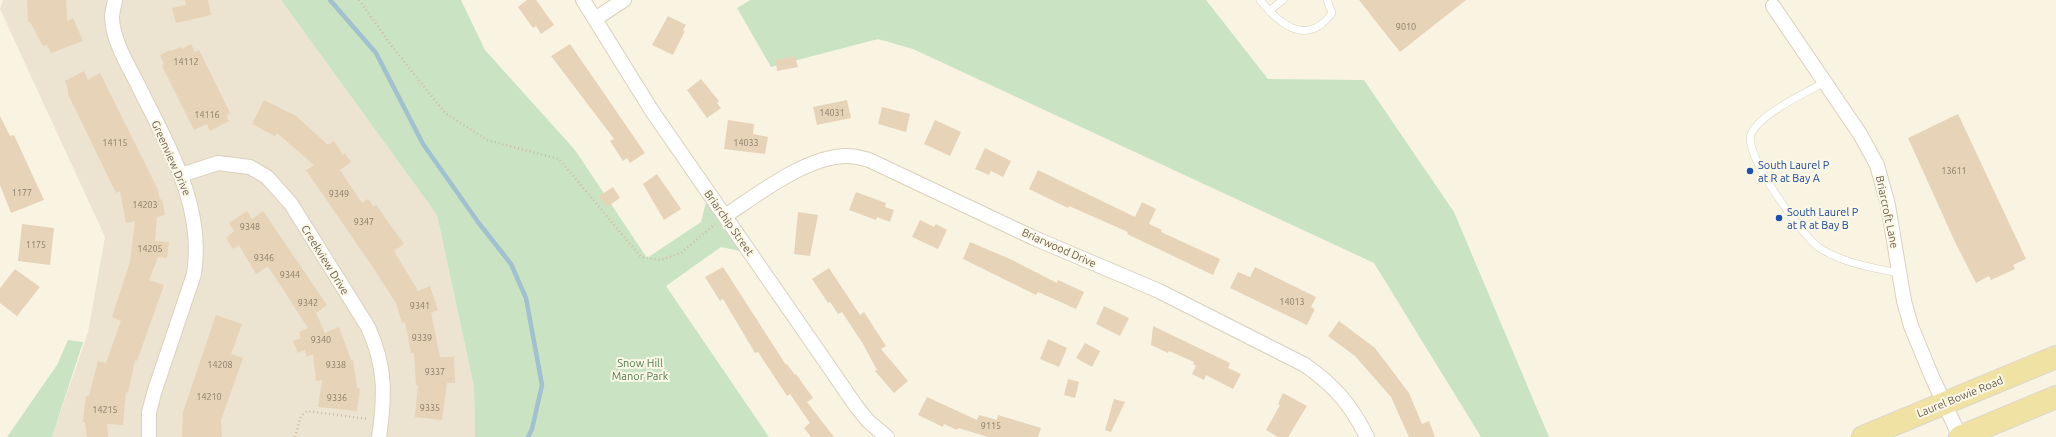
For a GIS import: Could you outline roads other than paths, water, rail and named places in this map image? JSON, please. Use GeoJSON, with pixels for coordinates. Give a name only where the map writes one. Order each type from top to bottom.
{"type":"FeatureCollection","features":[{"type":"Feature","properties":{"kind":"main road","name":"Laurel Bowie Road"},"geometry":{"type":"LineString","coordinates":[[1863,437],[2056,357]]}},
{"type":"Feature","properties":{"kind":"main road"},"geometry":{"type":"LineString","coordinates":[[1960,437],[2056,397]]}},
{"type":"Feature","properties":{"kind":"street","name":"Greenview Drive"},"geometry":{"type":"LineString","coordinates":[[114,0],[112,18],[120,48],[181,175],[189,197],[195,223],[196,261],[187,297],[155,390],[150,412],[149,437]]}},
{"type":"Feature","properties":{"kind":"street","name":"Briarchip Street"},"geometry":{"type":"LineString","coordinates":[[583,0],[652,111],[856,406],[868,421],[887,437]]}},
{"type":"Feature","properties":{"kind":"street"},"geometry":{"type":"LineString","coordinates":[[595,19],[624,0]]}},
{"type":"Feature","properties":{"kind":"street","name":"Briarcroft Lane"},"geometry":{"type":"LineString","coordinates":[[1771,3],[1860,134],[1877,165],[1888,205],[1904,301],[1911,326],[1960,437]]}},
{"type":"Feature","properties":{"kind":"street","name":"Briarwood Drive"},"geometry":{"type":"LineString","coordinates":[[724,216],[790,175],[815,163],[848,156],[869,160],[1034,238],[1159,292],[1305,365],[1322,376],[1338,392],[1350,407],[1367,437]]}},
{"type":"Feature","properties":{"kind":"street","name":"Creekview Drive"},"geometry":{"type":"LineString","coordinates":[[181,175],[218,163],[250,167],[273,182],[291,204],[368,327],[376,345],[383,377],[379,437]]}},
{"type":"Feature","properties":{"kind":"lane"},"geometry":{"type":"LineString","coordinates":[[1260,0],[1269,11],[1290,29],[1299,31],[1309,30],[1325,23],[1332,13],[1327,0]]}},
{"type":"Feature","properties":{"kind":"lane"},"geometry":{"type":"LineString","coordinates":[[1269,11],[1283,0]]}},
{"type":"Feature","properties":{"kind":"lane"},"geometry":{"type":"LineString","coordinates":[[1825,82],[1760,121],[1751,135],[1752,151],[1795,222],[1811,241],[1832,254],[1861,266],[1899,273]]}},
{"type":"Feature","properties":{"kind":"waterway"},"geometry":{"type":"LineString","coordinates":[[330,0],[376,53],[423,144],[478,222],[511,264],[526,298],[542,385],[532,429],[528,437]]}},
{"type":"Feature","properties":{"kind":"place","name":"South Laurel P at R at Bay A"},"geometry":{"type":"Point","coordinates":[1750,171]}},
{"type":"Feature","properties":{"kind":"place","name":"South Laurel P at R at Bay B"},"geometry":{"type":"Point","coordinates":[1779,218]}},
{"type":"Feature","properties":{"kind":"park label","name":"Snow Hill Manor Park"},"geometry":{"type":"Point","coordinates":[640,369]}}]}
